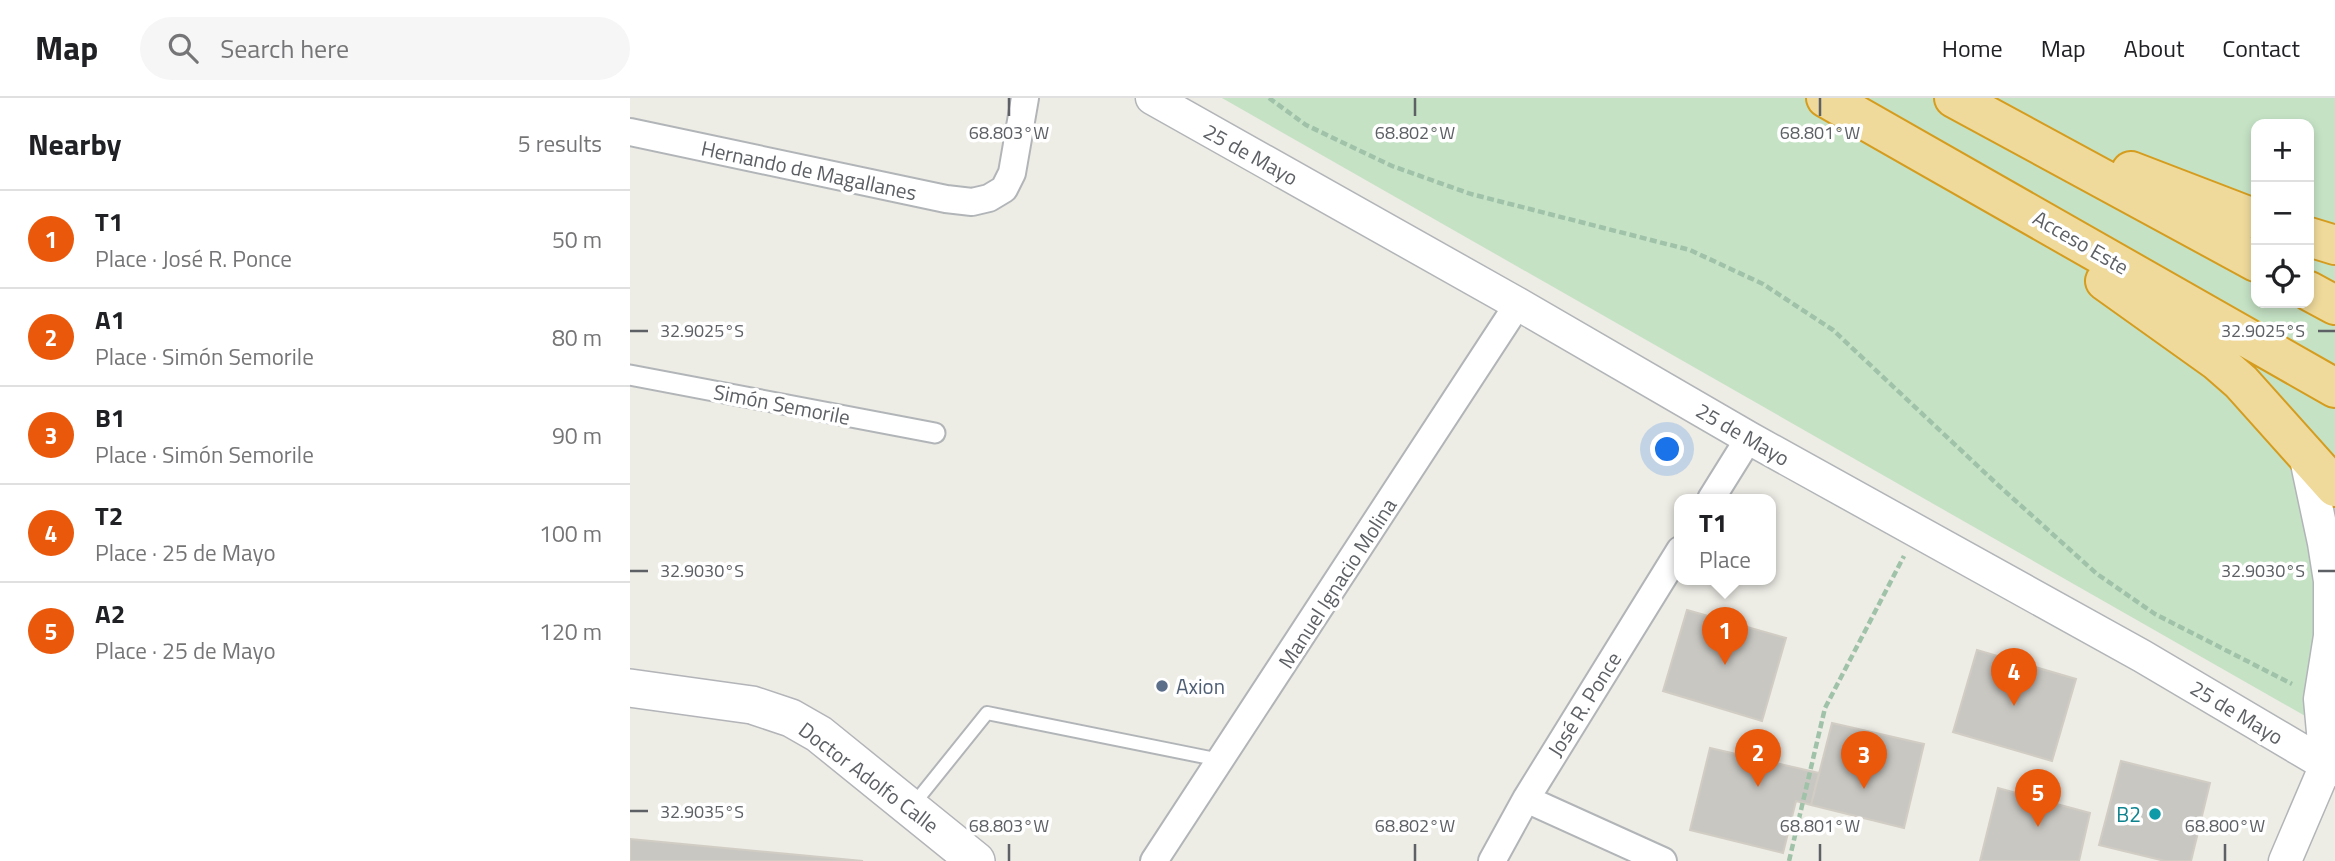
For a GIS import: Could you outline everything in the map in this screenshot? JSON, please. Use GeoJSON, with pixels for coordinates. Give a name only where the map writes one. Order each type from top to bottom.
{"type":"FeatureCollection","features":[{"type":"Feature","properties":{"kind":"highway"},"geometry":{"type":"LineString","coordinates":[[1805,98],[1895,137]]}},
{"type":"Feature","properties":{"kind":"highway","name":"Acceso Este"},"geometry":{"type":"LineString","coordinates":[[1826,98],[2335,388]]}},
{"type":"Feature","properties":{"kind":"highway"},"geometry":{"type":"LineString","coordinates":[[1954,98],[2251,259]]}},
{"type":"Feature","properties":{"kind":"highway"},"geometry":{"type":"LineString","coordinates":[[1998,121],[2251,217]]}},
{"type":"Feature","properties":{"kind":"highway"},"geometry":{"type":"LineString","coordinates":[[1954,170],[2217,361],[2241,382],[2335,487]]}},
{"type":"Feature","properties":{"kind":"highway"},"geometry":{"type":"LineString","coordinates":[[2314,239],[2335,245]]}},
{"type":"Feature","properties":{"kind":"highway"},"geometry":{"type":"LineString","coordinates":[[2314,294],[2335,305]]}},
{"type":"Feature","properties":{"kind":"main road","name":"Doctor Adolfo Calle"},"geometry":{"type":"LineString","coordinates":[[630,688],[752,705],[792,718],[820,734],[976,861]]}},
{"type":"Feature","properties":{"kind":"street","name":"Hernando de Magallanes"},"geometry":{"type":"LineString","coordinates":[[630,132],[946,199],[972,202],[989,198],[1004,189],[1012,173],[1025,98]]}},
{"type":"Feature","properties":{"kind":"street","name":"25 de Mayo"},"geometry":{"type":"LineString","coordinates":[[1152,98],[1518,304],[1749,438],[2332,764]]}},
{"type":"Feature","properties":{"kind":"street","name":"Manuel Ignacio Molina"},"geometry":{"type":"LineString","coordinates":[[1154,861],[1518,304]]}},
{"type":"Feature","properties":{"kind":"street","name":"Simón Semorile"},"geometry":{"type":"LineString","coordinates":[[630,375],[935,433]]}},
{"type":"Feature","properties":{"kind":"street"},"geometry":{"type":"LineString","coordinates":[[1714,494],[1749,438]]}},
{"type":"Feature","properties":{"kind":"street"},"geometry":{"type":"LineString","coordinates":[[2285,861],[2332,764],[2320,699],[2330,636],[2330,581],[2305,454]]}},
{"type":"Feature","properties":{"kind":"street","name":"José R. Ponce"},"geometry":{"type":"LineString","coordinates":[[1492,861],[1526,799],[1674,558]]}},
{"type":"Feature","properties":{"kind":"street"},"geometry":{"type":"LineString","coordinates":[[1526,799],[1663,861]]}},
{"type":"Feature","properties":{"kind":"lane"},"geometry":{"type":"LineString","coordinates":[[912,807],[986,713],[1221,760]]}},
{"type":"Feature","properties":{"kind":"path"},"geometry":{"type":"LineString","coordinates":[[1269,98],[1306,125],[1392,166],[1471,194],[1690,250],[1763,284],[1833,330],[2097,574],[2155,614],[2300,688]]}},
{"type":"Feature","properties":{"kind":"path"},"geometry":{"type":"LineString","coordinates":[[1789,861],[1825,708],[1917,531]]}},
{"type":"Feature","properties":{"kind":"green space"},"geometry":{"type":"Polygon","coordinates":[[[1222,98],[2335,98],[2335,733],[1222,98]]]}},
{"type":"Feature","properties":{"kind":"building"},"geometry":{"type":"Polygon","coordinates":[[[1687,610],[1786,638],[1762,721],[1663,691],[1687,610]]]}},
{"type":"Feature","properties":{"kind":"building"},"geometry":{"type":"Polygon","coordinates":[[[1977,650],[2076,679],[2052,761],[1953,732],[1977,650]]]}},
{"type":"Feature","properties":{"kind":"building"},"geometry":{"type":"Polygon","coordinates":[[[1832,723],[1924,744],[1904,828],[1811,805],[1832,723]]]}},
{"type":"Feature","properties":{"kind":"building"},"geometry":{"type":"Polygon","coordinates":[[[1710,748],[1819,773],[1811,805],[1796,801],[1783,853],[1690,830],[1710,748]]]}},
{"type":"Feature","properties":{"kind":"building","name":"B2"},"geometry":{"type":"Polygon","coordinates":[[[2121,761],[2210,783],[2191,861],[2165,861],[2099,845],[2121,761]]]}},
{"type":"Feature","properties":{"kind":"building"},"geometry":{"type":"Polygon","coordinates":[[[1998,788],[2090,813],[2079,861],[1980,861],[1998,788]]]}},
{"type":"Feature","properties":{"kind":"building"},"geometry":{"type":"Polygon","coordinates":[[[630,839],[863,861],[630,861],[630,839]]]}},
{"type":"Feature","properties":{"kind":"place","name":"T1"},"geometry":{"type":"Point","coordinates":[1725,665]}},
{"type":"Feature","properties":{"kind":"place","name":"Axion"},"geometry":{"type":"Point","coordinates":[1162,686]}},
{"type":"Feature","properties":{"kind":"place","name":"T2"},"geometry":{"type":"Point","coordinates":[2014,706]}},
{"type":"Feature","properties":{"kind":"place","name":"A1"},"geometry":{"type":"Point","coordinates":[1758,787]}},
{"type":"Feature","properties":{"kind":"place","name":"B1"},"geometry":{"type":"Point","coordinates":[1864,789]}},
{"type":"Feature","properties":{"kind":"place","name":"B2"},"geometry":{"type":"Point","coordinates":[2155,814]}},
{"type":"Feature","properties":{"kind":"place","name":"A2"},"geometry":{"type":"Point","coordinates":[2038,827]}}]}
